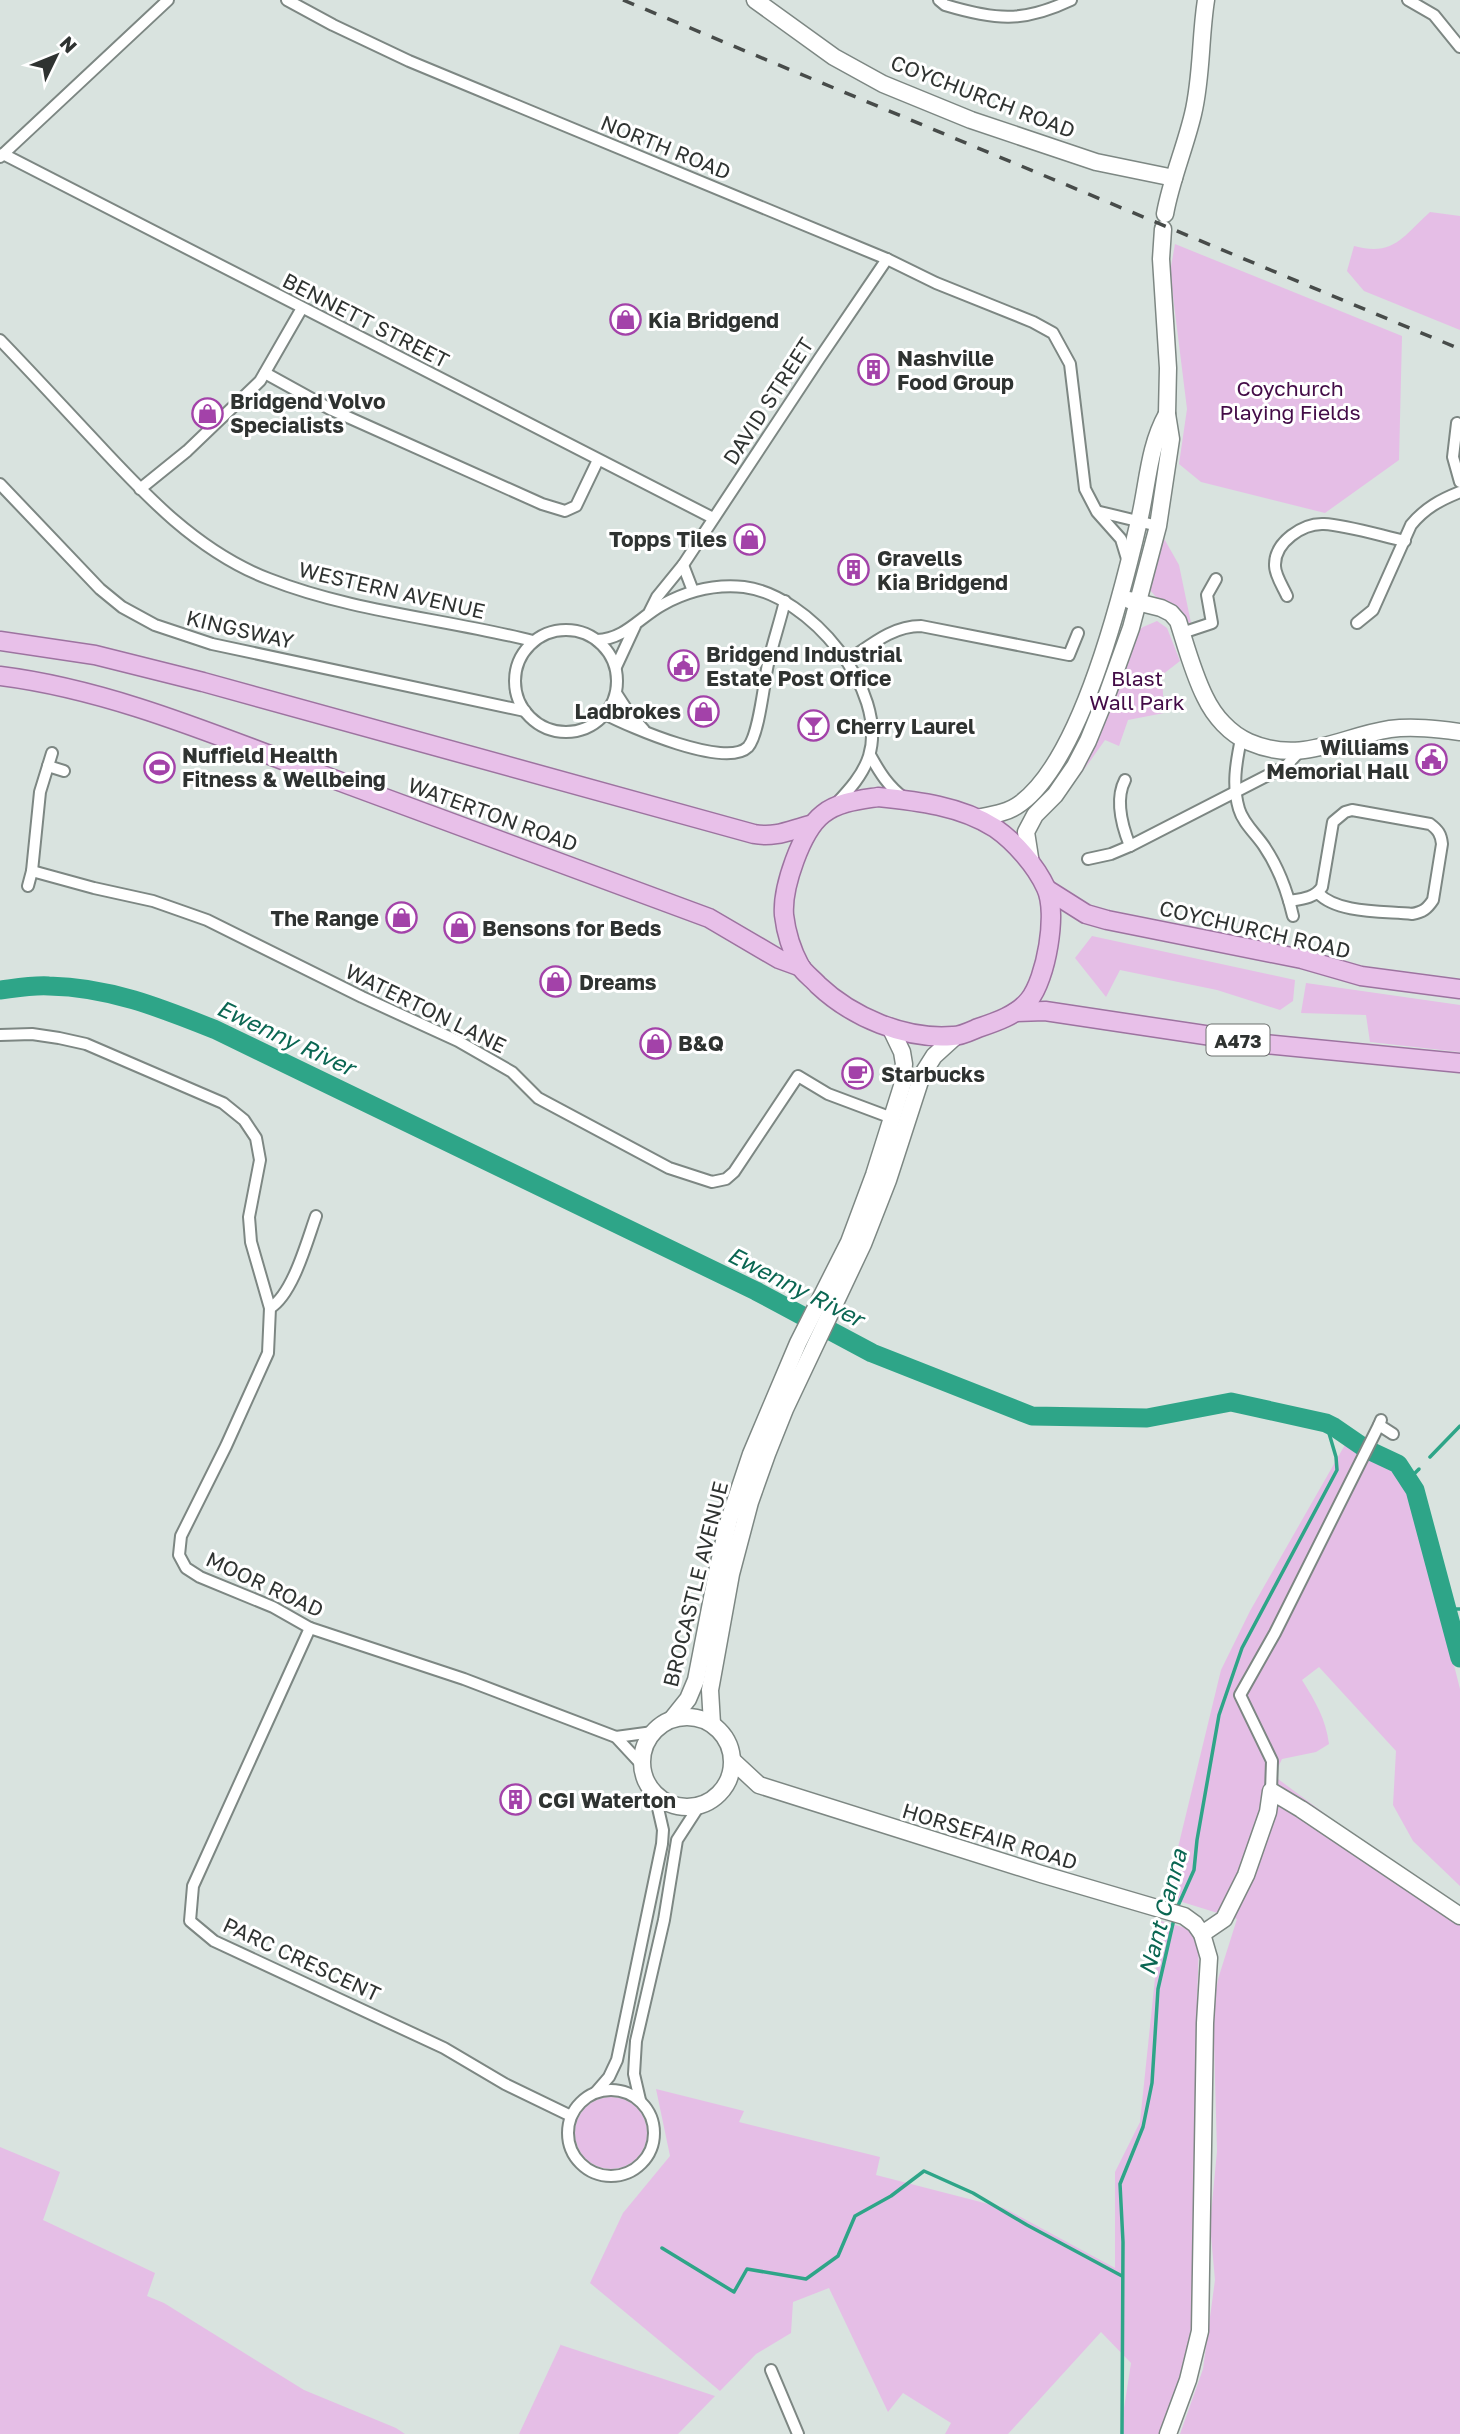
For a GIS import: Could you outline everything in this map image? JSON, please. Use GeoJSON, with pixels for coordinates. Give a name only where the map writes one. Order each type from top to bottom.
{"type":"FeatureCollection","features":[{"type":"Feature","properties":{"kind":"main road","name":"WATERTON ROAD"},"geometry":{"type":"LineString","coordinates":[[0,641],[95,655],[203,682],[754,834],[781,835],[810,825]]}},
{"type":"Feature","properties":{"kind":"main road","name":"WATERTON ROAD"},"geometry":{"type":"LineString","coordinates":[[0,676],[113,701],[227,739],[709,918],[779,959],[801,967]]}},
{"type":"Feature","properties":{"kind":"main road"},"geometry":{"type":"LineString","coordinates":[[878,797],[907,800],[941,806],[976,818],[1007,838],[1031,864],[1048,890],[1050,925],[1044,964],[1029,1000],[1016,1012],[956,1036],[924,1036],[890,1027],[862,1016],[834,1000],[801,967],[787,931],[784,912],[793,866],[810,825],[834,806],[878,797]]}},
{"type":"Feature","properties":{"kind":"main road","name":"COYCHURCH ROAD"},"geometry":{"type":"LineString","coordinates":[[1048,890],[1086,914],[1107,920],[1302,959],[1361,976],[1460,989]]}},
{"type":"Feature","properties":{"kind":"main road","name":"A473"},"geometry":{"type":"LineString","coordinates":[[1016,1012],[1045,1011],[1265,1044],[1460,1063]]}},
{"type":"Feature","properties":{"kind":"street"},"geometry":{"type":"LineString","coordinates":[[2,155],[168,0]]}},
{"type":"Feature","properties":{"kind":"street","name":"NORTH ROAD"},"geometry":{"type":"LineString","coordinates":[[287,0],[409,61],[887,260],[1053,333],[1069,364],[1086,489],[1097,512],[1121,539],[1128,562]]}},
{"type":"Feature","properties":{"kind":"street","name":"COYCHURCH ROAD"},"geometry":{"type":"LineString","coordinates":[[755,0],[834,57],[883,84],[971,120],[1096,162],[1174,178]]}},
{"type":"Feature","properties":{"kind":"street"},"geometry":{"type":"LineString","coordinates":[[939,0],[945,5],[997,18],[1018,17],[1054,8],[1071,0]]}},
{"type":"Feature","properties":{"kind":"street"},"geometry":{"type":"LineString","coordinates":[[970,12],[972,0]]}},
{"type":"Feature","properties":{"kind":"street"},"geometry":{"type":"LineString","coordinates":[[1031,864],[1026,832],[1035,816],[1075,766],[1088,741],[1108,692],[1138,603],[1158,526],[1171,439],[1167,414],[1168,368],[1161,259],[1164,222],[1200,78],[1206,0]]}},
{"type":"Feature","properties":{"kind":"street"},"geometry":{"type":"LineString","coordinates":[[1408,0],[1434,15],[1460,47]]}},
{"type":"Feature","properties":{"kind":"street","name":"BENNETT STREET"},"geometry":{"type":"LineString","coordinates":[[2,155],[713,518]]}},
{"type":"Feature","properties":{"kind":"street","name":"DAVID STREET"},"geometry":{"type":"LineString","coordinates":[[647,616],[657,597],[683,565],[887,260]]}},
{"type":"Feature","properties":{"kind":"street"},"geometry":{"type":"LineString","coordinates":[[140,489],[187,451],[260,381],[302,308]]}},
{"type":"Feature","properties":{"kind":"street","name":"WESTERN AVENUE"},"geometry":{"type":"LineString","coordinates":[[0,340],[163,511],[201,541],[234,562],[267,579],[326,597],[533,641]]}},
{"type":"Feature","properties":{"kind":"street"},"geometry":{"type":"LineString","coordinates":[[265,373],[332,410],[542,504],[565,511],[576,506],[598,460]]}},
{"type":"Feature","properties":{"kind":"street"},"geometry":{"type":"LineString","coordinates":[[976,818],[1002,812],[1023,802],[1043,780],[1063,750],[1108,639],[1139,522],[1156,435],[1167,414]]}},
{"type":"Feature","properties":{"kind":"street"},"geometry":{"type":"LineString","coordinates":[[1457,423],[1452,457],[1460,482]]}},
{"type":"Feature","properties":{"kind":"street","name":"KINGSWAY"},"geometry":{"type":"LineString","coordinates":[[0,484],[100,589],[122,607],[155,625],[212,644],[525,711]]}},
{"type":"Feature","properties":{"kind":"street"},"geometry":{"type":"LineString","coordinates":[[1357,623],[1373,610],[1411,524],[1440,500],[1460,492]]}},
{"type":"Feature","properties":{"kind":"street"},"geometry":{"type":"LineString","coordinates":[[1097,512],[1158,526]]}},
{"type":"Feature","properties":{"kind":"street"},"geometry":{"type":"LineString","coordinates":[[1287,596],[1275,568],[1276,556],[1282,544],[1310,525],[1325,524],[1405,541]]}},
{"type":"Feature","properties":{"kind":"street"},"geometry":{"type":"LineString","coordinates":[[683,565],[692,591]]}},
{"type":"Feature","properties":{"kind":"street"},"geometry":{"type":"LineString","coordinates":[[1182,633],[1212,623],[1207,595],[1216,579]]}},
{"type":"Feature","properties":{"kind":"street"},"geometry":{"type":"LineString","coordinates":[[597,640],[606,639],[635,626],[661,606],[692,591],[715,587],[745,587],[766,592],[810,617],[848,661],[869,714],[870,755],[855,782],[834,806]]}},
{"type":"Feature","properties":{"kind":"street"},"geometry":{"type":"LineString","coordinates":[[1119,597],[1171,613],[1178,621],[1206,699],[1229,729],[1241,739],[1262,748],[1298,752],[1387,730],[1422,728],[1460,732]]}},
{"type":"Feature","properties":{"kind":"street"},"geometry":{"type":"LineString","coordinates":[[605,715],[648,734],[680,744],[730,754],[741,752],[751,743],[785,601]]}},
{"type":"Feature","properties":{"kind":"street"},"geometry":{"type":"LineString","coordinates":[[616,667],[635,626]]}},
{"type":"Feature","properties":{"kind":"street"},"geometry":{"type":"LineString","coordinates":[[848,661],[894,630],[908,626],[921,626],[1069,655],[1078,633]]}},
{"type":"Feature","properties":{"kind":"street"},"geometry":{"type":"LineString","coordinates":[[571,629],[585,632],[605,647],[616,667],[618,680],[616,693],[605,715],[586,728],[563,732],[547,729],[525,711],[517,696],[515,673],[533,641],[556,630],[571,629]]}},
{"type":"Feature","properties":{"kind":"street"},"geometry":{"type":"LineString","coordinates":[[616,693],[648,734]]}},
{"type":"Feature","properties":{"kind":"street"},"geometry":{"type":"LineString","coordinates":[[1241,739],[1235,774],[1235,791],[1240,812],[1277,867],[1293,916]]}},
{"type":"Feature","properties":{"kind":"street"},"geometry":{"type":"LineString","coordinates":[[28,886],[40,792],[52,752]]}},
{"type":"Feature","properties":{"kind":"street"},"geometry":{"type":"LineString","coordinates":[[1088,859],[1130,846],[1286,766],[1298,752]]}},
{"type":"Feature","properties":{"kind":"street"},"geometry":{"type":"LineString","coordinates":[[870,755],[890,787],[907,800]]}},
{"type":"Feature","properties":{"kind":"street"},"geometry":{"type":"LineString","coordinates":[[48,766],[64,771]]}},
{"type":"Feature","properties":{"kind":"street"},"geometry":{"type":"LineString","coordinates":[[1125,780],[1119,792],[1125,833],[1130,846]]}},
{"type":"Feature","properties":{"kind":"street"},"geometry":{"type":"LineString","coordinates":[[1289,901],[1318,893],[1324,880],[1333,822],[1345,812],[1352,810],[1430,824],[1441,836],[1433,900],[1421,912],[1412,914],[1342,907],[1325,900],[1318,893]]}},
{"type":"Feature","properties":{"kind":"street","name":"WATERTON LANE"},"geometry":{"type":"LineString","coordinates":[[32,871],[153,901],[207,920],[458,1041],[512,1072],[538,1098],[567,1115],[669,1168],[712,1182],[726,1179],[734,1172],[797,1076],[828,1094],[892,1118]]}},
{"type":"Feature","properties":{"kind":"street","name":"BROCASTLE AVENUE"},"geometry":{"type":"LineString","coordinates":[[827,1303],[874,1175],[902,1086],[902,1052],[890,1027]]}},
{"type":"Feature","properties":{"kind":"street","name":"MOOR ROAD"},"geometry":{"type":"LineString","coordinates":[[0,1035],[32,1034],[86,1044],[223,1103],[244,1120],[256,1138],[260,1160],[249,1217],[251,1242],[270,1308],[268,1353],[181,1536],[179,1555],[182,1563],[193,1574],[273,1607],[310,1628],[464,1679],[616,1737],[642,1765]]}},
{"type":"Feature","properties":{"kind":"street","name":"BROCASTLE AVENUE"},"geometry":{"type":"LineString","coordinates":[[673,1719],[688,1699],[696,1680],[729,1520],[751,1454],[827,1303],[863,1244],[888,1180],[922,1075],[934,1056],[956,1036]]}},
{"type":"Feature","properties":{"kind":"street"},"geometry":{"type":"LineString","coordinates":[[270,1308],[288,1289],[316,1216]]}},
{"type":"Feature","properties":{"kind":"street","name":"BROCASTLE AVENUE"},"geometry":{"type":"LineString","coordinates":[[712,1724],[710,1690],[732,1574],[750,1502],[805,1347]]}},
{"type":"Feature","properties":{"kind":"street"},"geometry":{"type":"LineString","coordinates":[[1168,2434],[1188,2380],[1200,2331],[1205,2023],[1209,1958],[1202,1934],[1224,1919],[1246,1875],[1268,1812],[1271,1791],[1272,1761],[1240,1695],[1275,1633],[1378,1427],[1393,1434]]}},
{"type":"Feature","properties":{"kind":"street","name":"PARC CRESCENT"},"geometry":{"type":"LineString","coordinates":[[310,1628],[193,1886],[190,1921],[214,1941],[444,2048],[505,2084],[571,2116]]}},
{"type":"Feature","properties":{"kind":"street"},"geometry":{"type":"LineString","coordinates":[[640,2100],[634,2074],[636,2041],[664,1920],[677,1840],[699,1807],[713,1800],[724,1789],[731,1776],[733,1761],[727,1740],[712,1724],[699,1718],[673,1719],[653,1732],[642,1753],[642,1765],[648,1786],[655,1795],[676,1807],[699,1807]]}},
{"type":"Feature","properties":{"kind":"street","name":"MOOR ROAD"},"geometry":{"type":"LineString","coordinates":[[616,1737],[653,1732]]}},
{"type":"Feature","properties":{"kind":"street","name":"HORSEFAIR ROAD"},"geometry":{"type":"LineString","coordinates":[[733,1761],[759,1785]]}},
{"type":"Feature","properties":{"kind":"street","name":"HORSEFAIR ROAD"},"geometry":{"type":"LineString","coordinates":[[724,1789],[759,1785],[1184,1916],[1195,1924],[1202,1934]]}},
{"type":"Feature","properties":{"kind":"street"},"geometry":{"type":"LineString","coordinates":[[1271,1791],[1460,1916]]}},
{"type":"Feature","properties":{"kind":"street"},"geometry":{"type":"LineString","coordinates":[[596,2092],[609,2077],[617,2060],[662,1844],[663,1830],[655,1795]]}},
{"type":"Feature","properties":{"kind":"street"},"geometry":{"type":"LineString","coordinates":[[619,2090],[640,2100],[648,2109],[653,2120],[653,2143],[642,2163],[622,2175],[598,2174],[587,2169],[572,2151],[568,2139],[571,2116],[586,2097],[596,2092],[619,2090]]}},
{"type":"Feature","properties":{"kind":"street"},"geometry":{"type":"LineString","coordinates":[[771,2370],[797,2433]]}},
{"type":"Feature","properties":{"kind":"green space"},"geometry":{"type":"Polygon","coordinates":[[[1430,212],[1460,216],[1460,330],[1364,291],[1347,271],[1354,246],[1379,249],[1389,246],[1405,236],[1430,212]]]}},
{"type":"Feature","properties":{"kind":"green space","name":"Coychurch Playing Fields"},"geometry":{"type":"Polygon","coordinates":[[[1175,244],[1402,336],[1399,460],[1325,513],[1201,482],[1179,464],[1187,409],[1170,272],[1175,244]]]}},
{"type":"Feature","properties":{"kind":"green space"},"geometry":{"type":"Polygon","coordinates":[[[1162,535],[1179,565],[1191,623],[1187,622],[1176,606],[1156,597],[1150,590],[1162,535]]]}},
{"type":"Feature","properties":{"kind":"green space","name":"Blast Wall Park"},"geometry":{"type":"Polygon","coordinates":[[[1157,621],[1167,628],[1180,661],[1162,675],[1164,713],[1128,720],[1119,746],[1105,740],[1078,778],[1076,776],[1135,633],[1157,621]]]}},
{"type":"Feature","properties":{"kind":"green space"},"geometry":{"type":"Polygon","coordinates":[[[1092,936],[1295,980],[1293,1001],[1280,1010],[1217,990],[1120,970],[1106,997],[1075,958],[1092,936]]]}},
{"type":"Feature","properties":{"kind":"green space"},"geometry":{"type":"Polygon","coordinates":[[[1306,983],[1460,1005],[1460,1052],[1370,1042],[1366,1015],[1301,1013],[1306,983]]]}},
{"type":"Feature","properties":{"kind":"green space"},"geometry":{"type":"Polygon","coordinates":[[[1346,1443],[1399,1473],[1412,1498],[1460,1689],[1460,1886],[1413,1841],[1393,1805],[1396,1751],[1319,1667],[1302,1680],[1323,1718],[1329,1744],[1316,1752],[1282,1759],[1274,1776],[1379,1854],[1460,1906],[1460,2434],[1180,2434],[1203,2369],[1215,2280],[1210,2225],[1217,2151],[1213,2007],[1218,1979],[1237,1919],[1166,1897],[1221,1670],[1250,1611],[1346,1443]]]}},
{"type":"Feature","properties":{"kind":"green space"},"geometry":{"type":"Polygon","coordinates":[[[1161,1921],[1186,1928],[1194,1934],[1199,1943],[1199,2102],[1196,2297],[1190,2355],[1161,2434],[1120,2434],[1131,2363],[1101,2332],[1008,2434],[945,2434],[951,2423],[903,2393],[888,2412],[829,2288],[793,2302],[791,2333],[756,2354],[720,2391],[590,2283],[623,2213],[670,2156],[656,2089],[744,2111],[739,2122],[880,2157],[876,2175],[1004,2208],[1115,2268],[1115,2172],[1140,2122],[1161,1921]]]}},
{"type":"Feature","properties":{"kind":"green space"},"geometry":{"type":"Polygon","coordinates":[[[611,2097],[631,2103],[641,2113],[647,2133],[641,2153],[631,2163],[611,2169],[591,2163],[581,2153],[575,2133],[581,2113],[591,2103],[611,2097]]]}},
{"type":"Feature","properties":{"kind":"green space"},"geometry":{"type":"Polygon","coordinates":[[[0,2147],[60,2172],[43,2220],[155,2273],[147,2296],[164,2303],[304,2390],[405,2434],[0,2434],[0,2147]]]}},
{"type":"Feature","properties":{"kind":"green space"},"geometry":{"type":"Polygon","coordinates":[[[561,2344],[715,2396],[678,2434],[519,2434],[561,2344]]]}},
{"type":"Feature","properties":{"kind":"waterway","name":"Ewenny River"},"geometry":{"type":"LineString","coordinates":[[0,990],[43,986],[93,990],[155,1007],[216,1030],[756,1291],[872,1353],[1032,1416],[1147,1418],[1231,1402],[1326,1423],[1366,1449],[1398,1464],[1415,1490],[1460,1658]]}},
{"type":"Feature","properties":{"kind":"waterway","name":"Nant Canna"},"geometry":{"type":"LineString","coordinates":[[1177,1908],[1194,1870],[1219,1715],[1242,1648],[1337,1470],[1326,1423]]}},
{"type":"Feature","properties":{"kind":"waterway"},"geometry":{"type":"LineString","coordinates":[[1430,1457],[1460,1426]]}},
{"type":"Feature","properties":{"kind":"waterway"},"geometry":{"type":"LineString","coordinates":[[1408,1480],[1419,1469]]}},
{"type":"Feature","properties":{"kind":"waterway"},"geometry":{"type":"LineString","coordinates":[[1447,1609],[1460,1609]]}},
{"type":"Feature","properties":{"kind":"waterway","name":"Nant Canna"},"geometry":{"type":"LineString","coordinates":[[1122,2434],[1123,2242],[1120,2184],[1143,2127],[1152,2083],[1158,1989],[1174,1919]]}},
{"type":"Feature","properties":{"kind":"waterway"},"geometry":{"type":"LineString","coordinates":[[662,2248],[734,2292],[747,2269],[806,2279],[838,2256],[855,2216],[891,2196],[924,2171],[973,2193],[1122,2276]]}},
{"type":"Feature","properties":{"kind":"railway"},"geometry":{"type":"LineString","coordinates":[[623,0],[1460,349]]}},
{"type":"Feature","properties":{"kind":"place","name":"Kia Bridgend"},"geometry":{"type":"Point","coordinates":[625,320]}},
{"type":"Feature","properties":{"kind":"place","name":"Nashville Food Group"},"geometry":{"type":"Point","coordinates":[874,370]}},
{"type":"Feature","properties":{"kind":"place","name":"Bridgend Volvo Specialists"},"geometry":{"type":"Point","coordinates":[207,413]}},
{"type":"Feature","properties":{"kind":"place","name":"Topps Tiles"},"geometry":{"type":"Point","coordinates":[750,539]}},
{"type":"Feature","properties":{"kind":"place","name":"Gravells Kia Bridgend"},"geometry":{"type":"Point","coordinates":[854,570]}},
{"type":"Feature","properties":{"kind":"place","name":"Bridgend Industrial Estate Post Office"},"geometry":{"type":"Point","coordinates":[683,666]}},
{"type":"Feature","properties":{"kind":"place","name":"Ladbrokes"},"geometry":{"type":"Point","coordinates":[704,711]}},
{"type":"Feature","properties":{"kind":"place","name":"Cherry Laurel"},"geometry":{"type":"Point","coordinates":[813,726]}},
{"type":"Feature","properties":{"kind":"place","name":"Williams Memorial Hall"},"geometry":{"type":"Point","coordinates":[1432,759]}},
{"type":"Feature","properties":{"kind":"place","name":"Nuffield Health Fitness & Wellbeing"},"geometry":{"type":"Point","coordinates":[159,767]}},
{"type":"Feature","properties":{"kind":"place","name":"The Range"},"geometry":{"type":"Point","coordinates":[402,918]}},
{"type":"Feature","properties":{"kind":"place","name":"Bensons for Beds"},"geometry":{"type":"Point","coordinates":[459,928]}},
{"type":"Feature","properties":{"kind":"place","name":"Dreams"},"geometry":{"type":"Point","coordinates":[556,982]}},
{"type":"Feature","properties":{"kind":"place","name":"B&Q"},"geometry":{"type":"Point","coordinates":[655,1043]}},
{"type":"Feature","properties":{"kind":"place","name":"Starbucks"},"geometry":{"type":"Point","coordinates":[858,1074]}},
{"type":"Feature","properties":{"kind":"place","name":"CGI Waterton"},"geometry":{"type":"Point","coordinates":[515,1800]}}]}
